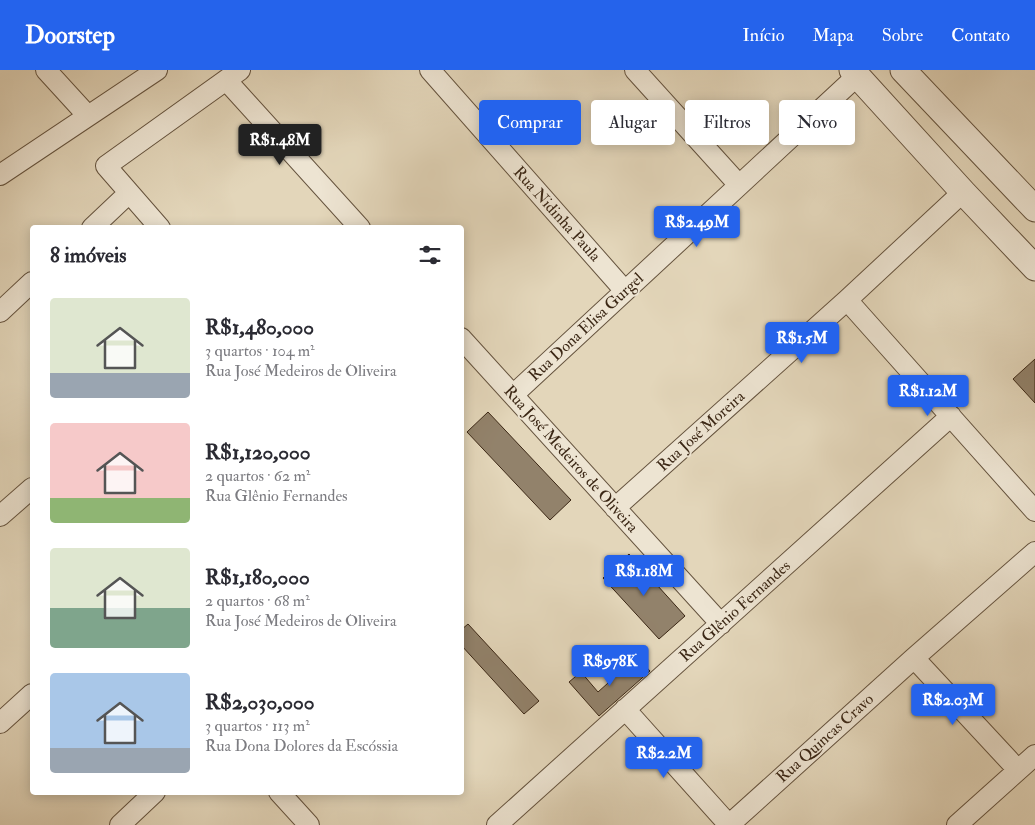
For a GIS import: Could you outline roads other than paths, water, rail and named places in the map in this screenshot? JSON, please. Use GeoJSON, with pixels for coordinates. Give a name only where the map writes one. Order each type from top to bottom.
{"type":"FeatureCollection","features":[{"type":"Feature","properties":{"kind":"street"},"geometry":{"type":"LineString","coordinates":[[46,70],[88,116]]}},
{"type":"Feature","properties":{"kind":"street"},"geometry":{"type":"LineString","coordinates":[[0,175],[156,70]]}},
{"type":"Feature","properties":{"kind":"street","name":"Rua Nidinha Paula"},"geometry":{"type":"LineString","coordinates":[[430,70],[625,291]]}},
{"type":"Feature","properties":{"kind":"street"},"geometry":{"type":"LineString","coordinates":[[635,70],[740,185]]}},
{"type":"Feature","properties":{"kind":"street"},"geometry":{"type":"LineString","coordinates":[[907,71],[1035,209]]}},
{"type":"Feature","properties":{"kind":"street"},"geometry":{"type":"LineString","coordinates":[[854,73],[1035,268]]}},
{"type":"Feature","properties":{"kind":"street","name":"Rua Dona Elisa Gurgel"},"geometry":{"type":"LineString","coordinates":[[513,395],[740,185],[854,73]]}},
{"type":"Feature","properties":{"kind":"street"},"geometry":{"type":"LineString","coordinates":[[157,225],[106,166],[233,75],[358,225]]}},
{"type":"Feature","properties":{"kind":"street","name":"Rua José Moreira"},"geometry":{"type":"LineString","coordinates":[[615,508],[847,300],[963,192]]}},
{"type":"Feature","properties":{"kind":"street"},"geometry":{"type":"LineString","coordinates":[[95,225],[129,193]]}},
{"type":"Feature","properties":{"kind":"street"},"geometry":{"type":"LineString","coordinates":[[0,312],[30,284]]}},
{"type":"Feature","properties":{"kind":"street"},"geometry":{"type":"LineString","coordinates":[[847,300],[1035,511]]}},
{"type":"Feature","properties":{"kind":"street","name":"Rua José Medeiros de Oliveira"},"geometry":{"type":"LineString","coordinates":[[464,341],[721,624]]}},
{"type":"Feature","properties":{"kind":"street","name":"Rua Glênio Fernandes"},"geometry":{"type":"LineString","coordinates":[[497,825],[951,416]]}},
{"type":"Feature","properties":{"kind":"street"},"geometry":{"type":"LineString","coordinates":[[0,516],[30,490]]}},
{"type":"Feature","properties":{"kind":"street","name":"Rua Quincas Cravo"},"geometry":{"type":"LineString","coordinates":[[729,825],[1035,552]]}},
{"type":"Feature","properties":{"kind":"street"},"geometry":{"type":"LineString","coordinates":[[914,658],[1018,770]]}},
{"type":"Feature","properties":{"kind":"street"},"geometry":{"type":"LineString","coordinates":[[0,723],[30,696]]}},
{"type":"Feature","properties":{"kind":"street"},"geometry":{"type":"LineString","coordinates":[[625,709],[729,825]]}},
{"type":"Feature","properties":{"kind":"street"},"geometry":{"type":"LineString","coordinates":[[957,825],[1035,755]]}},
{"type":"Feature","properties":{"kind":"street"},"geometry":{"type":"LineString","coordinates":[[120,825],[152,795]]}},
{"type":"Feature","properties":{"kind":"street"},"geometry":{"type":"LineString","coordinates":[[282,795],[309,825]]}}]}
